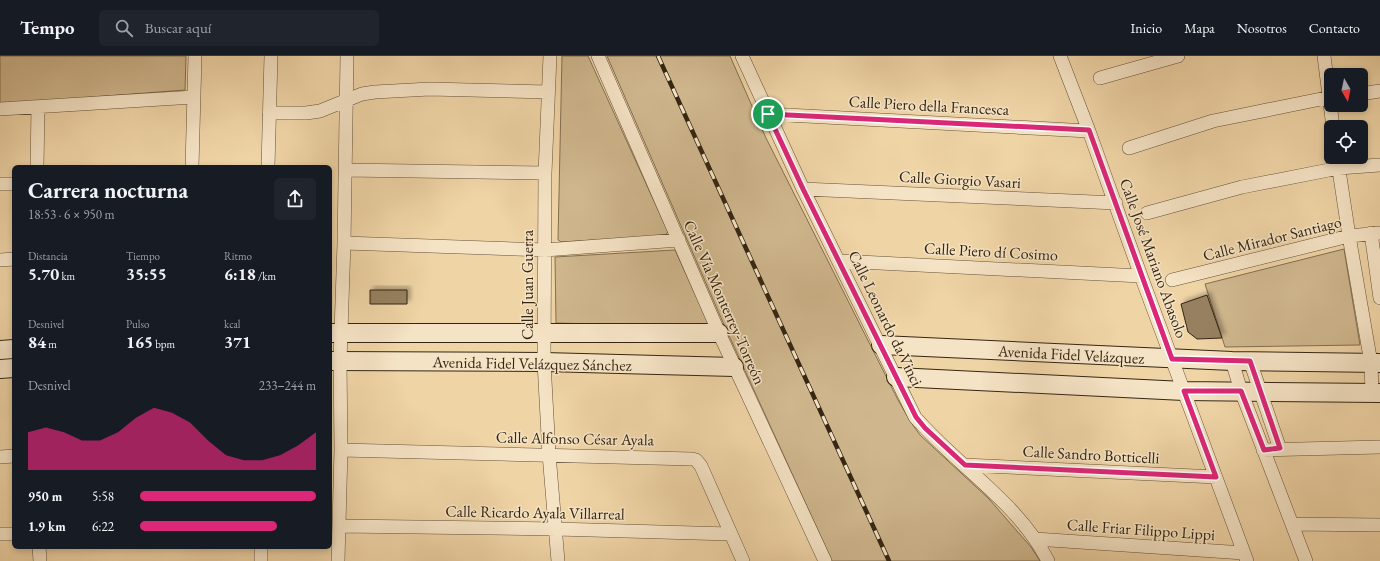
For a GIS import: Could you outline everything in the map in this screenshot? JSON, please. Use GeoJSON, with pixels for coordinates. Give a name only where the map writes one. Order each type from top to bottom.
{"type":"FeatureCollection","features":[{"type":"Feature","properties":{"kind":"street"},"geometry":{"type":"LineString","coordinates":[[192,165],[195,56]]}},
{"type":"Feature","properties":{"kind":"street"},"geometry":{"type":"LineString","coordinates":[[268,165],[271,56]]}},
{"type":"Feature","properties":{"kind":"street"},"geometry":{"type":"LineString","coordinates":[[338,561],[341,450],[335,361],[335,333],[344,243],[347,56]]}},
{"type":"Feature","properties":{"kind":"street","name":"Calle Juan Guerra"},"geometry":{"type":"LineString","coordinates":[[550,56],[545,173],[544,362],[549,454],[558,561]]}},
{"type":"Feature","properties":{"kind":"street","name":"Calle Vía Monterrey-Torreón"},"geometry":{"type":"LineString","coordinates":[[598,56],[719,333],[825,561]]}},
{"type":"Feature","properties":{"kind":"street","name":"Calle Leonardo da Vinci"},"geometry":{"type":"LineString","coordinates":[[742,56],[803,189],[916,417],[925,428],[1007,506],[1035,539],[1048,561]]}},
{"type":"Feature","properties":{"kind":"street","name":"Calle José Mariano Abasolo"},"geometry":{"type":"LineString","coordinates":[[1061,56],[1246,557]]}},
{"type":"Feature","properties":{"kind":"street"},"geometry":{"type":"LineString","coordinates":[[1100,78],[1178,56]]}},
{"type":"Feature","properties":{"kind":"street"},"geometry":{"type":"LineString","coordinates":[[1324,56],[1326,68]]}},
{"type":"Feature","properties":{"kind":"street"},"geometry":{"type":"LineString","coordinates":[[269,113],[306,113],[320,111],[362,94],[375,92],[423,90],[548,92]]}},
{"type":"Feature","properties":{"kind":"street"},"geometry":{"type":"LineString","coordinates":[[1368,93],[1380,91]]}},
{"type":"Feature","properties":{"kind":"street"},"geometry":{"type":"LineString","coordinates":[[0,109],[194,97]]}},
{"type":"Feature","properties":{"kind":"street"},"geometry":{"type":"LineString","coordinates":[[1129,148],[1212,121],[1324,99]]}},
{"type":"Feature","properties":{"kind":"street"},"geometry":{"type":"LineString","coordinates":[[37,165],[38,107]]}},
{"type":"Feature","properties":{"kind":"street","name":"Calle Piero della Francesca"},"geometry":{"type":"LineString","coordinates":[[768,114],[1089,130]]}},
{"type":"Feature","properties":{"kind":"street"},"geometry":{"type":"LineString","coordinates":[[1147,213],[1334,164]]}},
{"type":"Feature","properties":{"kind":"street"},"geometry":{"type":"LineString","coordinates":[[1338,164],[1361,308],[1376,363],[1376,393]]}},
{"type":"Feature","properties":{"kind":"street"},"geometry":{"type":"LineString","coordinates":[[1359,164],[1380,165]]}},
{"type":"Feature","properties":{"kind":"street"},"geometry":{"type":"LineString","coordinates":[[346,170],[545,173]]}},
{"type":"Feature","properties":{"kind":"street"},"geometry":{"type":"LineString","coordinates":[[0,184],[12,184]]}},
{"type":"Feature","properties":{"kind":"street","name":"Calle Giorgio Vasari"},"geometry":{"type":"LineString","coordinates":[[803,189],[1116,203]]}},
{"type":"Feature","properties":{"kind":"street"},"geometry":{"type":"LineString","coordinates":[[1375,233],[1380,298]]}},
{"type":"Feature","properties":{"kind":"street","name":"Calle Mirador Santiago"},"geometry":{"type":"LineString","coordinates":[[1172,280],[1349,236],[1375,233]]}},
{"type":"Feature","properties":{"kind":"street"},"geometry":{"type":"LineString","coordinates":[[344,243],[545,250],[679,240]]}},
{"type":"Feature","properties":{"kind":"street"},"geometry":{"type":"LineString","coordinates":[[0,260],[12,259]]}},
{"type":"Feature","properties":{"kind":"street","name":"Calle Piero dí Cosimo"},"geometry":{"type":"LineString","coordinates":[[839,261],[1142,276]]}},
{"type":"Feature","properties":{"kind":"street"},"geometry":{"type":"LineString","coordinates":[[1361,308],[1380,305]]}},
{"type":"Feature","properties":{"kind":"street","name":"Avenida Fidel Velázquez Sánchez"},"geometry":{"type":"LineString","coordinates":[[335,333],[719,333]]}},
{"type":"Feature","properties":{"kind":"street","name":"Avenida Fidel Velázquez"},"geometry":{"type":"LineString","coordinates":[[881,345],[1172,359],[1376,363]]}},
{"type":"Feature","properties":{"kind":"street"},"geometry":{"type":"LineString","coordinates":[[0,350],[12,349]]}},
{"type":"Feature","properties":{"kind":"street","name":"Avenida Fidel Velázquez Sánchez"},"geometry":{"type":"LineString","coordinates":[[335,361],[544,362],[734,366]]}},
{"type":"Feature","properties":{"kind":"street"},"geometry":{"type":"LineString","coordinates":[[1232,361],[1241,391],[1306,561]]}},
{"type":"Feature","properties":{"kind":"street"},"geometry":{"type":"LineString","coordinates":[[1250,361],[1280,448]]}},
{"type":"Feature","properties":{"kind":"street"},"geometry":{"type":"LineString","coordinates":[[0,369],[12,368]]}},
{"type":"Feature","properties":{"kind":"street","name":"Avenida Fidel Velázquez"},"geometry":{"type":"LineString","coordinates":[[896,377],[1184,391],[1376,393]]}},
{"type":"Feature","properties":{"kind":"street"},"geometry":{"type":"LineString","coordinates":[[1264,450],[1280,448],[1380,447]]}},
{"type":"Feature","properties":{"kind":"street","name":"Calle Alfonso César Ayala"},"geometry":{"type":"LineString","coordinates":[[341,450],[549,454],[688,458],[696,460],[701,466],[743,561]]}},
{"type":"Feature","properties":{"kind":"street"},"geometry":{"type":"LineString","coordinates":[[0,457],[12,456]]}},
{"type":"Feature","properties":{"kind":"street","name":"Calle Sandro Botticelli"},"geometry":{"type":"LineString","coordinates":[[965,465],[1216,477]]}},
{"type":"Feature","properties":{"kind":"street"},"geometry":{"type":"LineString","coordinates":[[1292,524],[1380,525]]}},
{"type":"Feature","properties":{"kind":"street","name":"Calle Ricardo Ayala Villarreal"},"geometry":{"type":"LineString","coordinates":[[340,526],[556,529],[730,534]]}},
{"type":"Feature","properties":{"kind":"street"},"geometry":{"type":"LineString","coordinates":[[0,534],[12,534]]}},
{"type":"Feature","properties":{"kind":"street","name":"Calle Friar Filippo Lippi"},"geometry":{"type":"LineString","coordinates":[[1035,539],[1246,557]]}},
{"type":"Feature","properties":{"kind":"street"},"geometry":{"type":"LineString","coordinates":[[39,549],[40,561]]}},
{"type":"Feature","properties":{"kind":"street"},"geometry":{"type":"LineString","coordinates":[[260,561],[261,549]]}},
{"type":"Feature","properties":{"kind":"shaded area"},"geometry":{"type":"Polygon","coordinates":[[[0,56],[186,56],[185,90],[0,104],[0,56]]]}},
{"type":"Feature","properties":{"kind":"shaded area"},"geometry":{"type":"Polygon","coordinates":[[[562,56],[588,56],[668,232],[664,236],[561,242],[558,240],[562,56]]]}},
{"type":"Feature","properties":{"kind":"shaded area"},"geometry":{"type":"Polygon","coordinates":[[[607,56],[730,56],[766,138],[910,421],[920,435],[989,499],[1031,547],[1040,561],[832,561],[725,327],[607,56]]]}},
{"type":"Feature","properties":{"kind":"shaded area"},"geometry":{"type":"Polygon","coordinates":[[[1344,249],[1360,345],[1225,347],[1205,284],[1344,249]]]}},
{"type":"Feature","properties":{"kind":"shaded area"},"geometry":{"type":"Polygon","coordinates":[[[675,250],[710,327],[556,323],[555,257],[675,250]]]}},
{"type":"Feature","properties":{"kind":"building"},"geometry":{"type":"Polygon","coordinates":[[[370,290],[407,290],[407,304],[370,304],[370,290]]]}},
{"type":"Feature","properties":{"kind":"building"},"geometry":{"type":"Polygon","coordinates":[[[1207,295],[1222,338],[1197,339],[1188,332],[1181,304],[1207,295]]]}},
{"type":"Feature","properties":{"kind":"railway"},"geometry":{"type":"LineString","coordinates":[[658,56],[889,561]]}},
{"type":"Feature","properties":{"kind":"route"},"geometry":{"type":"LineString","coordinates":[[768,114],[1089,130],[1172,359],[1250,361],[1280,448],[1264,450],[1241,391],[1184,391],[1216,477],[965,465],[925,428],[916,417],[907,401],[768,114]]}}]}
